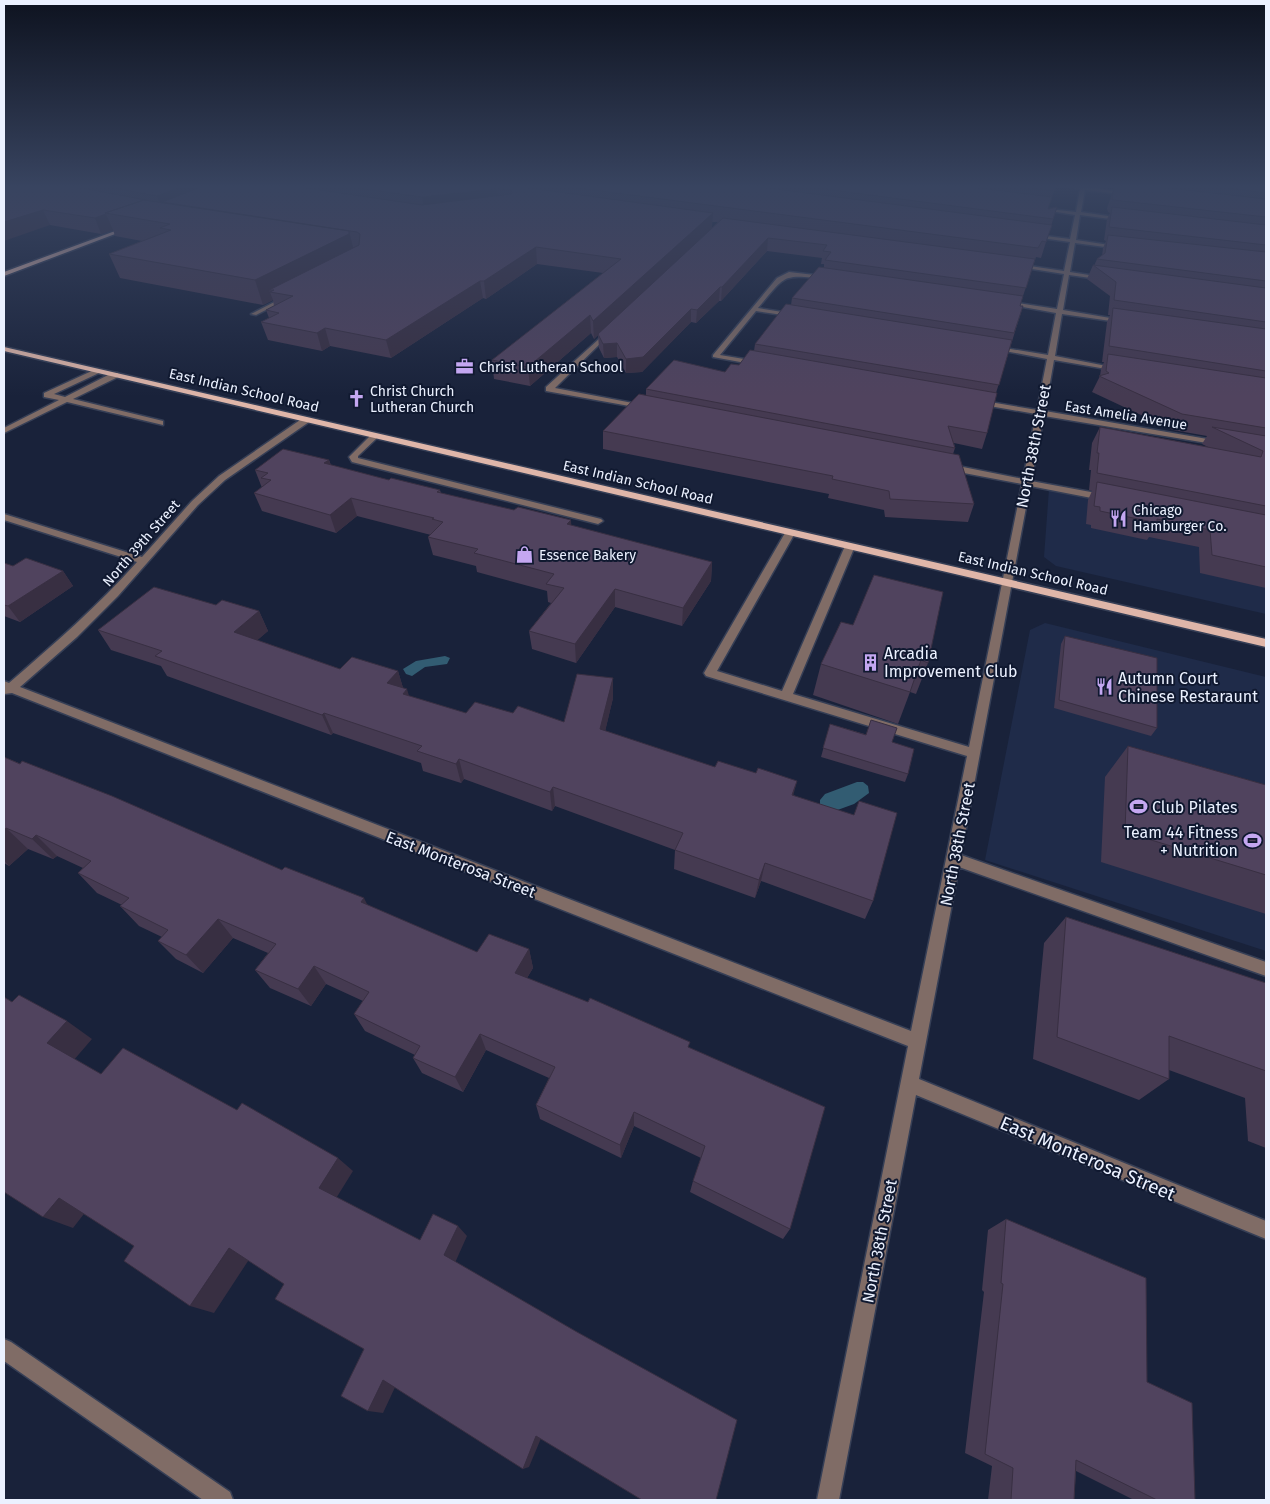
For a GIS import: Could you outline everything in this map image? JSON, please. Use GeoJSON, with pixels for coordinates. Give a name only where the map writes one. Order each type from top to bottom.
{"type":"FeatureCollection","features":[{"type":"Feature","properties":{"kind":"main road"},"geometry":{"type":"LineString","coordinates":[[4,274],[53,256]]}},
{"type":"Feature","properties":{"kind":"main road","name":"East Indian School Road"},"geometry":{"type":"LineString","coordinates":[[4,349],[1266,643]]}},
{"type":"Feature","properties":{"kind":"street","name":"North 38th Street"},"geometry":{"type":"LineString","coordinates":[[828,1500],[1070,256]]}},
{"type":"Feature","properties":{"kind":"street"},"geometry":{"type":"LineString","coordinates":[[1004,264],[1111,279]]}},
{"type":"Feature","properties":{"kind":"street"},"geometry":{"type":"LineString","coordinates":[[766,366],[716,356],[779,279],[789,274],[834,278]]}},
{"type":"Feature","properties":{"kind":"street"},"geometry":{"type":"LineString","coordinates":[[254,314],[297,292]]}},
{"type":"Feature","properties":{"kind":"street"},"geometry":{"type":"LineString","coordinates":[[995,302],[1129,322]]}},
{"type":"Feature","properties":{"kind":"street"},"geometry":{"type":"LineString","coordinates":[[753,309],[806,318]]}},
{"type":"Feature","properties":{"kind":"street"},"geometry":{"type":"LineString","coordinates":[[613,328],[549,389],[656,410]]}},
{"type":"Feature","properties":{"kind":"street"},"geometry":{"type":"LineString","coordinates":[[987,347],[1125,370]]}},
{"type":"Feature","properties":{"kind":"street"},"geometry":{"type":"LineString","coordinates":[[96,371],[47,395],[160,423]]}},
{"type":"Feature","properties":{"kind":"street"},"geometry":{"type":"LineString","coordinates":[[4,431],[115,375]]}},
{"type":"Feature","properties":{"kind":"street","name":"East Amelia Avenue"},"geometry":{"type":"LineString","coordinates":[[971,401],[1227,444]]}},
{"type":"Feature","properties":{"kind":"street","name":"North 39th Street"},"geometry":{"type":"LineString","coordinates":[[6,688],[73,634],[114,594],[142,560],[195,503],[222,478],[306,420]]}},
{"type":"Feature","properties":{"kind":"street"},"geometry":{"type":"LineString","coordinates":[[376,436],[355,454],[353,457],[355,460],[598,521]]}},
{"type":"Feature","properties":{"kind":"street"},"geometry":{"type":"LineString","coordinates":[[938,465],[1114,500]]}},
{"type":"Feature","properties":{"kind":"street"},"geometry":{"type":"LineString","coordinates":[[4,517],[142,560]]}},
{"type":"Feature","properties":{"kind":"street"},"geometry":{"type":"LineString","coordinates":[[790,533],[710,673],[974,753]]}},
{"type":"Feature","properties":{"kind":"street"},"geometry":{"type":"LineString","coordinates":[[786,696],[850,546]]}},
{"type":"Feature","properties":{"kind":"street","name":"East Monterosa Street"},"geometry":{"type":"LineString","coordinates":[[6,688],[918,1042]]}},
{"type":"Feature","properties":{"kind":"street"},"geometry":{"type":"LineString","coordinates":[[954,859],[1266,969]]}},
{"type":"Feature","properties":{"kind":"street","name":"East Monterosa Street"},"geometry":{"type":"LineString","coordinates":[[910,1084],[1266,1230]]}},
{"type":"Feature","properties":{"kind":"street"},"geometry":{"type":"LineString","coordinates":[[4,1349],[222,1500]]}},
{"type":"Feature","properties":{"kind":"shaded area"},"geometry":{"type":"Polygon","coordinates":[[[1049,489],[1266,533],[1266,614],[1056,566],[1044,557],[1049,489]]]}},
{"type":"Feature","properties":{"kind":"shaded area"},"geometry":{"type":"Polygon","coordinates":[[[1045,623],[1266,677],[1266,951],[985,860],[1030,630],[1045,623]]]}},
{"type":"Feature","properties":{"kind":"shaded area"},"geometry":{"type":"Polygon","coordinates":[[[445,656],[450,658],[447,664],[425,667],[412,676],[406,674],[403,669],[416,661],[445,656]]]}},
{"type":"Feature","properties":{"kind":"shaded area"},"geometry":{"type":"Polygon","coordinates":[[[857,782],[863,782],[868,786],[869,793],[854,804],[832,812],[820,806],[820,800],[825,794],[857,782]]]}},
{"type":"Feature","properties":{"kind":"building"},"geometry":{"type":"Polygon","coordinates":[[[121,256],[304,256],[255,280],[121,256]]]}},
{"type":"Feature","properties":{"kind":"building"},"geometry":{"type":"Polygon","coordinates":[[[337,256],[522,256],[386,340],[325,328],[317,333],[261,322],[279,313],[266,310],[293,296],[270,292],[274,290],[269,290],[337,256]]]}},
{"type":"Feature","properties":{"kind":"building"},"geometry":{"type":"Polygon","coordinates":[[[601,256],[665,256],[593,321],[590,315],[528,367],[492,360],[621,259],[601,256]]]}},
{"type":"Feature","properties":{"kind":"building"},"geometry":{"type":"Polygon","coordinates":[[[682,256],[751,256],[722,287],[697,310],[691,309],[643,357],[626,359],[617,343],[603,344],[598,334],[682,256]]]}},
{"type":"Feature","properties":{"kind":"building"},"geometry":{"type":"Polygon","coordinates":[[[828,256],[1014,256],[1035,259],[1026,288],[825,260],[828,256]]]}},
{"type":"Feature","properties":{"kind":"building"},"geometry":{"type":"Polygon","coordinates":[[[1101,256],[1266,256],[1266,281],[1097,259],[1101,256]]]}},
{"type":"Feature","properties":{"kind":"building"},"geometry":{"type":"Polygon","coordinates":[[[1093,265],[1266,288],[1266,322],[1114,300],[1116,282],[1093,265]]]}},
{"type":"Feature","properties":{"kind":"building"},"geometry":{"type":"Polygon","coordinates":[[[819,267],[1023,296],[1020,306],[1023,306],[1014,333],[792,298],[819,267]]]}},
{"type":"Feature","properties":{"kind":"building"},"geometry":{"type":"Polygon","coordinates":[[[786,304],[1012,340],[999,385],[755,344],[786,304]]]}},
{"type":"Feature","properties":{"kind":"building"},"geometry":{"type":"Polygon","coordinates":[[[1113,308],[1266,329],[1266,371],[1109,346],[1113,308]]]}},
{"type":"Feature","properties":{"kind":"building"},"geometry":{"type":"Polygon","coordinates":[[[750,350],[997,393],[987,433],[948,426],[955,448],[646,389],[674,360],[725,372],[731,364],[739,365],[750,350]]]}},
{"type":"Feature","properties":{"kind":"building"},"geometry":{"type":"Polygon","coordinates":[[[1108,354],[1266,378],[1266,428],[1182,414],[1099,376],[1109,373],[1106,371],[1108,354]]]}},
{"type":"Feature","properties":{"kind":"building"},"geometry":{"type":"Polygon","coordinates":[[[639,394],[959,455],[974,504],[890,499],[889,491],[832,479],[833,476],[603,431],[639,394]]]}},
{"type":"Feature","properties":{"kind":"building"},"geometry":{"type":"Polygon","coordinates":[[[1100,427],[1261,457],[1263,451],[1212,427],[1266,436],[1266,506],[1097,473],[1100,427]]]}},
{"type":"Feature","properties":{"kind":"building"},"geometry":{"type":"Polygon","coordinates":[[[283,449],[329,460],[324,463],[389,480],[391,478],[440,490],[437,492],[514,510],[518,507],[571,520],[567,524],[712,562],[683,608],[615,589],[575,644],[529,631],[564,588],[546,584],[554,574],[474,553],[478,549],[428,537],[443,522],[432,519],[434,518],[351,498],[330,515],[254,493],[271,480],[261,478],[268,473],[255,470],[283,449]]]}},
{"type":"Feature","properties":{"kind":"building"},"geometry":{"type":"Polygon","coordinates":[[[1097,482],[1266,515],[1266,567],[1212,555],[1210,530],[1157,519],[1157,523],[1100,511],[1100,507],[1094,506],[1097,482]]]}},
{"type":"Feature","properties":{"kind":"building"},"geometry":{"type":"Polygon","coordinates":[[[26,558],[63,571],[8,606],[4,605],[4,563],[13,566],[26,558]]]}},
{"type":"Feature","properties":{"kind":"building"},"geometry":{"type":"Polygon","coordinates":[[[874,575],[943,592],[928,663],[921,660],[910,692],[821,664],[841,622],[853,625],[874,575]]]}},
{"type":"Feature","properties":{"kind":"building"},"geometry":{"type":"Polygon","coordinates":[[[154,587],[216,605],[222,600],[259,611],[234,632],[340,669],[352,657],[398,671],[387,683],[407,689],[403,694],[466,713],[475,702],[513,713],[518,706],[564,722],[577,674],[613,678],[600,729],[715,767],[718,761],[756,773],[758,768],[797,781],[792,795],[854,815],[859,801],[897,813],[873,901],[765,863],[759,880],[675,850],[683,833],[553,787],[550,792],[459,759],[456,764],[417,751],[422,746],[324,713],[322,715],[155,656],[162,651],[98,630],[154,587]]]}},
{"type":"Feature","properties":{"kind":"building","name":"Autumn Court Chinese Restaraunt"},"geometry":{"type":"Polygon","coordinates":[[[1065,636],[1157,658],[1157,728],[1059,700],[1065,636]]]}},
{"type":"Feature","properties":{"kind":"building"},"geometry":{"type":"Polygon","coordinates":[[[871,720],[897,728],[892,742],[914,749],[908,774],[823,748],[830,724],[866,735],[871,720]]]}},
{"type":"Feature","properties":{"kind":"building"},"geometry":{"type":"Polygon","coordinates":[[[1128,746],[1266,785],[1266,875],[1125,832],[1128,746]]]}},
{"type":"Feature","properties":{"kind":"building"},"geometry":{"type":"Polygon","coordinates":[[[4,757],[20,764],[22,761],[112,796],[282,870],[285,867],[364,898],[361,902],[477,952],[489,934],[529,949],[515,973],[588,1002],[590,998],[690,1042],[688,1047],[825,1107],[790,1229],[693,1181],[705,1146],[634,1112],[620,1145],[536,1105],[555,1067],[480,1034],[455,1077],[413,1058],[420,1046],[354,1014],[369,992],[314,966],[298,989],[255,970],[276,944],[218,919],[186,955],[158,941],[168,930],[120,906],[129,898],[78,873],[91,861],[36,835],[32,839],[6,828],[4,831],[4,757]]]}},
{"type":"Feature","properties":{"kind":"building"},"geometry":{"type":"Polygon","coordinates":[[[1066,917],[1266,983],[1266,1071],[1169,1036],[1169,1079],[1057,1037],[1066,917]]]}},
{"type":"Feature","properties":{"kind":"building"},"geometry":{"type":"Polygon","coordinates":[[[19,995],[67,1021],[47,1043],[101,1074],[123,1048],[237,1110],[242,1103],[338,1158],[319,1188],[420,1240],[433,1214],[458,1226],[444,1255],[577,1332],[737,1420],[716,1500],[642,1500],[536,1436],[523,1469],[383,1380],[368,1411],[341,1396],[364,1349],[275,1299],[284,1284],[229,1248],[190,1306],[124,1261],[134,1246],[59,1198],[43,1217],[4,1192],[4,997],[12,1002],[19,995]]]}},
{"type":"Feature","properties":{"kind":"building"},"geometry":{"type":"Polygon","coordinates":[[[1006,1219],[1146,1278],[1147,1382],[1192,1403],[1195,1500],[1157,1500],[1076,1460],[1074,1500],[1011,1500],[1013,1468],[985,1454],[1003,1284],[1001,1283],[1006,1219]]]}},
{"type":"Feature","properties":{"kind":"place","name":"Christ Lutheran School"},"geometry":{"type":"Point","coordinates":[465,367]}},
{"type":"Feature","properties":{"kind":"place","name":"Christ Church Lutheran Church"},"geometry":{"type":"Point","coordinates":[356,399]}},
{"type":"Feature","properties":{"kind":"place","name":"Chicago Hamburger Co."},"geometry":{"type":"Point","coordinates":[1119,518]}},
{"type":"Feature","properties":{"kind":"place","name":"Essence Bakery"},"geometry":{"type":"Point","coordinates":[525,555]}},
{"type":"Feature","properties":{"kind":"place","name":"Arcadia Improvement Club"},"geometry":{"type":"Point","coordinates":[870,662]}},
{"type":"Feature","properties":{"kind":"place","name":"Autumn Court Chinese Restaraunt"},"geometry":{"type":"Point","coordinates":[1104,687]}},
{"type":"Feature","properties":{"kind":"place","name":"Club Pilates"},"geometry":{"type":"Point","coordinates":[1138,807]}},
{"type":"Feature","properties":{"kind":"place","name":"Team 44 Fitness + Nutrition"},"geometry":{"type":"Point","coordinates":[1252,841]}}]}
